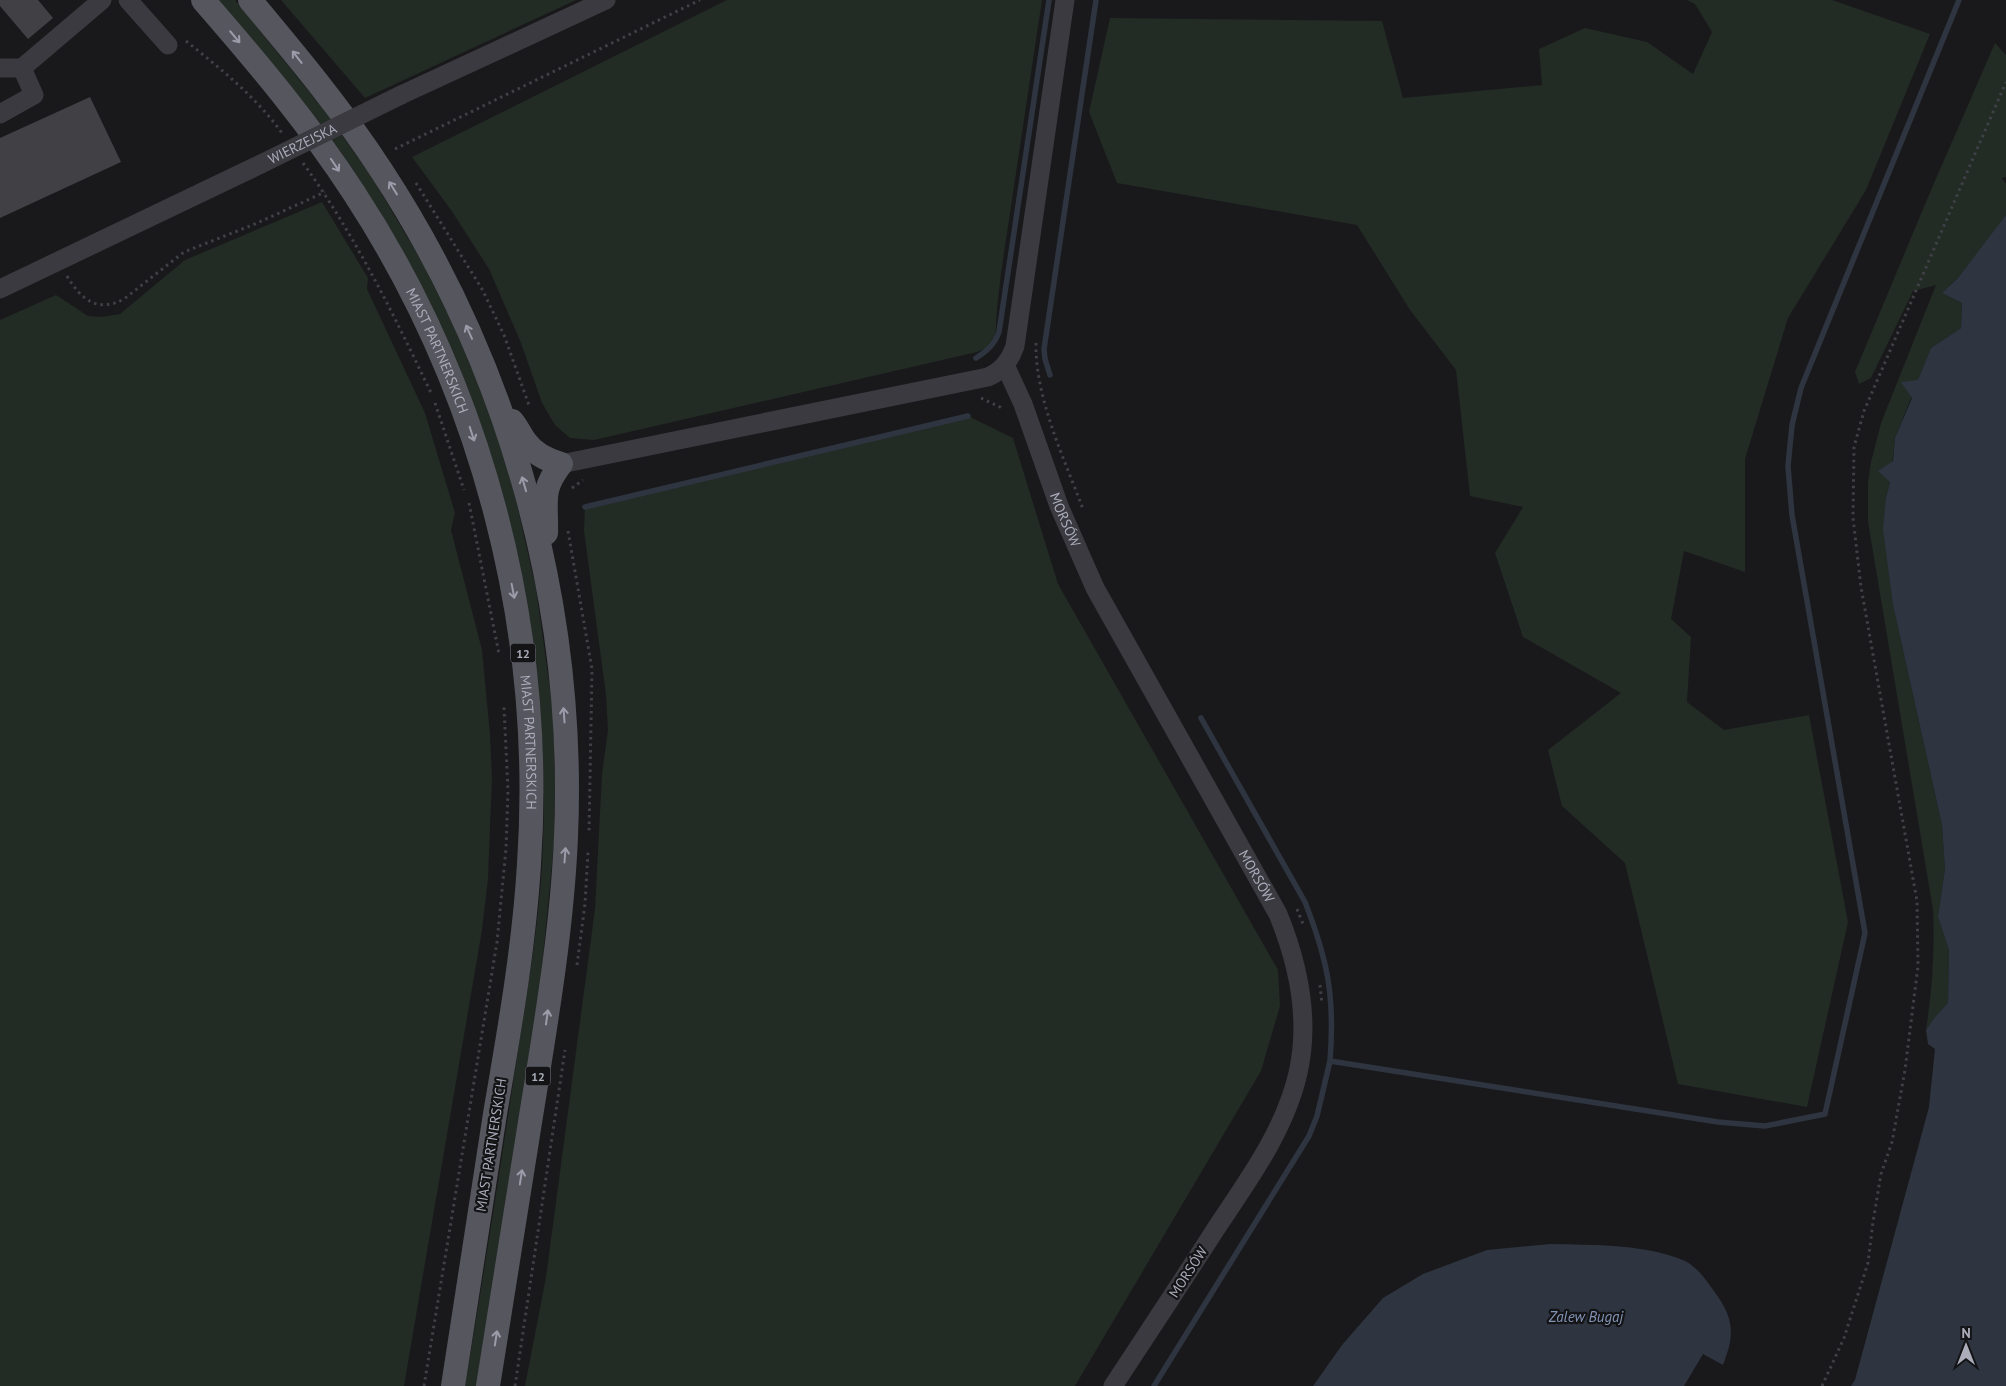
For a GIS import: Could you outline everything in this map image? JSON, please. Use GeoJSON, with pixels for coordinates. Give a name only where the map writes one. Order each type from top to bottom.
{"type":"FeatureCollection","features":[{"type":"Feature","properties":{"kind":"main road","name":"MIAST PARTNERSKICH"},"geometry":{"type":"LineString","coordinates":[[203,0],[287,100],[329,156],[379,233],[414,298],[454,385],[482,466],[501,534],[517,615],[527,695],[531,762],[529,865],[509,1030],[453,1386]]}},
{"type":"Feature","properties":{"kind":"main road","name":"12"},"geometry":{"type":"LineString","coordinates":[[250,0],[360,139],[406,210],[443,275],[473,340],[498,404],[526,489],[543,566],[558,652],[565,729],[567,803],[564,872],[544,1038],[488,1386]]}},
{"type":"Feature","properties":{"kind":"main road"},"geometry":{"type":"LineString","coordinates":[[498,404],[516,426],[525,442],[533,450],[543,458],[568,463]]}},
{"type":"Feature","properties":{"kind":"main road"},"geometry":{"type":"LineString","coordinates":[[543,566],[546,544],[547,487],[550,478],[568,463]]}},
{"type":"Feature","properties":{"kind":"street"},"geometry":{"type":"LineString","coordinates":[[0,68],[22,68],[102,0]]}},
{"type":"Feature","properties":{"kind":"street"},"geometry":{"type":"LineString","coordinates":[[128,0],[168,45]]}},
{"type":"Feature","properties":{"kind":"street","name":"WIERZEJSKA"},"geometry":{"type":"LineString","coordinates":[[0,289],[401,95],[606,0]]}},
{"type":"Feature","properties":{"kind":"street"},"geometry":{"type":"LineString","coordinates":[[568,463],[988,377],[998,373],[1005,365],[1015,346],[1066,0]]}},
{"type":"Feature","properties":{"kind":"street"},"geometry":{"type":"LineString","coordinates":[[0,114],[34,96],[22,68]]}},
{"type":"Feature","properties":{"kind":"street","name":"MORSÓW"},"geometry":{"type":"LineString","coordinates":[[1005,365],[1023,404],[1059,506],[1095,588],[1278,914],[1296,964],[1300,992],[1302,1023],[1298,1074],[1278,1130],[1251,1176],[1113,1386]]}},
{"type":"Feature","properties":{"kind":"path"},"geometry":{"type":"LineString","coordinates":[[400,158],[395,149],[700,0]]}},
{"type":"Feature","properties":{"kind":"path"},"geometry":{"type":"LineString","coordinates":[[168,45],[174,49],[185,40],[238,83],[270,116],[286,139]]}},
{"type":"Feature","properties":{"kind":"path"},"geometry":{"type":"LineString","coordinates":[[1822,1386],[1844,1338],[1868,1264],[1873,1222],[1882,1174],[1892,1142],[1905,1070],[1918,966],[1917,901],[1863,597],[1852,518],[1854,447],[1864,411],[2006,82]]}},
{"type":"Feature","properties":{"kind":"path"},"geometry":{"type":"LineString","coordinates":[[303,162],[325,192],[366,260],[434,398],[465,493]]}},
{"type":"Feature","properties":{"kind":"path"},"geometry":{"type":"LineString","coordinates":[[415,182],[482,290],[504,334],[532,413]]}},
{"type":"Feature","properties":{"kind":"path"},"geometry":{"type":"LineString","coordinates":[[64,271],[75,288],[86,300],[100,305],[114,304],[124,299],[184,252],[255,224],[325,192]]}},
{"type":"Feature","properties":{"kind":"path"},"geometry":{"type":"LineString","coordinates":[[568,463],[581,481]]}},
{"type":"Feature","properties":{"kind":"path"},"geometry":{"type":"LineString","coordinates":[[468,502],[500,657]]}},
{"type":"Feature","properties":{"kind":"path"},"geometry":{"type":"LineString","coordinates":[[424,1386],[497,942],[506,849],[508,790],[504,705]]}},
{"type":"Feature","properties":{"kind":"shaded area"},"geometry":{"type":"Polygon","coordinates":[[[217,0],[235,0],[324,110],[371,176],[422,262],[451,320],[477,381],[509,469],[536,589],[553,710],[554,843],[540,987],[477,1386],[465,1386],[529,981],[542,870],[543,752],[536,663],[522,576],[501,490],[473,406],[439,324],[399,245],[352,168],[321,124],[217,0]]]}},
{"type":"Feature","properties":{"kind":"shaded area"},"geometry":{"type":"Polygon","coordinates":[[[281,0],[576,0],[365,98],[281,0]]]}},
{"type":"Feature","properties":{"kind":"shaded area"},"geometry":{"type":"Polygon","coordinates":[[[727,0],[1042,0],[1001,273],[995,344],[977,352],[594,440],[570,438],[555,425],[542,403],[521,343],[489,269],[451,210],[412,157],[727,0]]]}},
{"type":"Feature","properties":{"kind":"shaded area"},"geometry":{"type":"Polygon","coordinates":[[[1687,0],[1832,0],[1930,34],[1866,190],[1788,318],[1745,459],[1745,572],[1684,551],[1671,619],[1691,637],[1687,702],[1724,730],[1809,715],[1848,922],[1807,1107],[1678,1084],[1625,863],[1562,806],[1548,750],[1621,693],[1523,637],[1495,553],[1523,507],[1470,496],[1456,370],[1410,310],[1357,225],[1117,183],[1089,112],[1110,18],[1382,21],[1403,98],[1542,85],[1539,49],[1585,28],[1647,42],[1693,74],[1712,32],[1695,4],[1687,0]]]}},
{"type":"Feature","properties":{"kind":"shaded area"},"geometry":{"type":"Polygon","coordinates":[[[1995,43],[2006,55],[2006,177],[2002,178],[2006,184],[2006,215],[1958,278],[1942,293],[1962,303],[1961,328],[1931,348],[1895,438],[1890,482],[1886,498],[1893,605],[1942,825],[1945,869],[1938,917],[1949,950],[1948,1003],[1926,1030],[1934,940],[1933,910],[1868,522],[1868,482],[1881,423],[1936,285],[1913,291],[1871,378],[1859,384],[1855,372],[1995,43]]]}},
{"type":"Feature","properties":{"kind":"shaded area"},"geometry":{"type":"Polygon","coordinates":[[[322,202],[368,278],[367,289],[425,413],[455,513],[451,530],[482,650],[490,734],[492,777],[488,879],[482,930],[404,1386],[0,1386],[0,320],[56,295],[88,316],[102,317],[120,314],[185,260],[322,202]]]}},
{"type":"Feature","properties":{"kind":"shaded area"},"geometry":{"type":"Polygon","coordinates":[[[968,416],[1013,438],[1058,584],[1278,970],[1280,1006],[1261,1071],[1075,1386],[525,1386],[546,1277],[595,909],[602,774],[608,730],[606,695],[584,531],[585,507],[968,416]]]}},
{"type":"Feature","properties":{"kind":"water"},"geometry":{"type":"Polygon","coordinates":[[[2006,215],[2006,1386],[1851,1386],[1855,1380],[1929,1107],[1935,1049],[1928,1044],[1926,1030],[1948,1003],[1949,950],[1938,917],[1945,869],[1942,825],[1893,605],[1883,529],[1886,498],[1890,482],[1878,471],[1893,461],[1895,438],[1912,398],[1901,382],[1918,380],[1931,348],[1961,328],[1962,303],[1942,293],[1958,278],[2006,215]]]}},
{"type":"Feature","properties":{"kind":"water","name":"Zalew Bugaj"},"geometry":{"type":"Polygon","coordinates":[[[1550,1244],[1637,1248],[1670,1255],[1690,1264],[1703,1276],[1727,1312],[1731,1337],[1723,1365],[1703,1354],[1684,1386],[1313,1386],[1342,1345],[1383,1298],[1423,1274],[1487,1250],[1550,1244]]]}},
{"type":"Feature","properties":{"kind":"building"},"geometry":{"type":"Polygon","coordinates":[[[0,0],[38,0],[53,18],[28,39],[0,6],[0,0]]]}},
{"type":"Feature","properties":{"kind":"building"},"geometry":{"type":"Polygon","coordinates":[[[90,97],[121,162],[0,218],[0,138],[90,97]]]}},
{"type":"Feature","properties":{"kind":"waterway"},"geometry":{"type":"LineString","coordinates":[[976,358],[990,347],[999,332],[1049,0]]}},
{"type":"Feature","properties":{"kind":"waterway"},"geometry":{"type":"LineString","coordinates":[[1050,375],[1044,349],[1096,0]]}},
{"type":"Feature","properties":{"kind":"waterway"},"geometry":{"type":"LineString","coordinates":[[1154,1386],[1309,1136],[1317,1116],[1330,1061],[1718,1122],[1765,1126],[1825,1114],[1865,933],[1792,515],[1788,466],[1792,425],[1801,388],[1959,0]]}},
{"type":"Feature","properties":{"kind":"waterway"},"geometry":{"type":"LineString","coordinates":[[585,507],[968,416]]}},
{"type":"Feature","properties":{"kind":"waterway"},"geometry":{"type":"LineString","coordinates":[[1201,718],[1305,902],[1313,923],[1328,980],[1331,1017],[1330,1061]]}}]}
